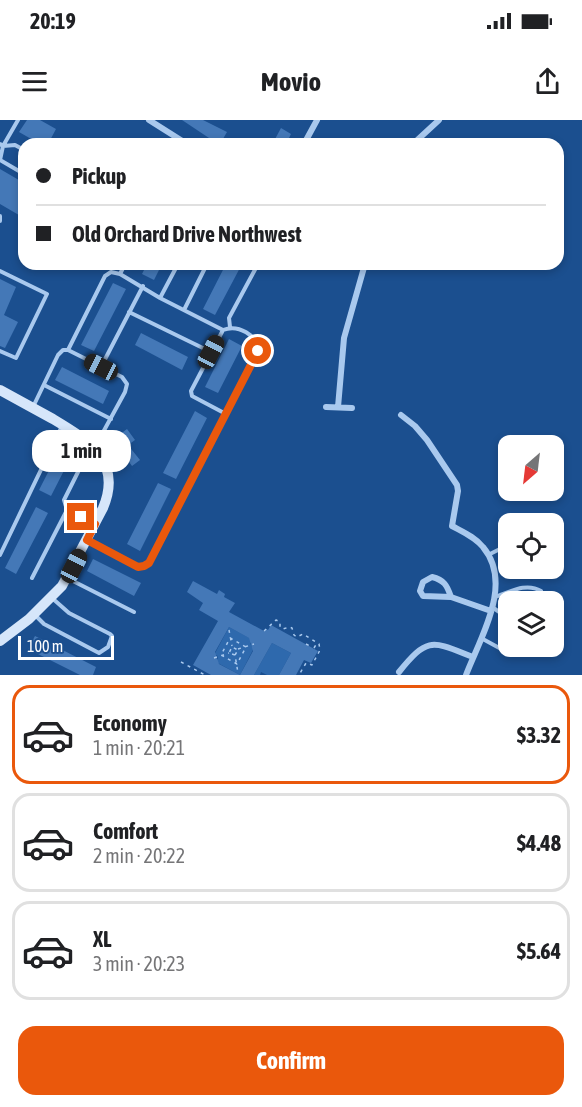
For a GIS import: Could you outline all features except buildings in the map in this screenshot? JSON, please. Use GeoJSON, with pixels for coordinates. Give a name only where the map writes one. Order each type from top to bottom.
{"type":"FeatureCollection","features":[{"type":"Feature","properties":{"kind":"street"},"geometry":{"type":"LineString","coordinates":[[149,120],[178,138]]}},
{"type":"Feature","properties":{"kind":"street"},"geometry":{"type":"LineString","coordinates":[[307,138],[317,120]]}},
{"type":"Feature","properties":{"kind":"street"},"geometry":{"type":"LineString","coordinates":[[420,138],[439,120]]}},
{"type":"Feature","properties":{"kind":"street"},"geometry":{"type":"LineString","coordinates":[[338,406],[344,338],[363,270]]}},
{"type":"Feature","properties":{"kind":"street"},"geometry":{"type":"LineString","coordinates":[[0,641],[35,614],[67,578],[107,499],[108,483],[104,463],[94,447],[63,425],[1,392]]}},
{"type":"Feature","properties":{"kind":"street"},"geometry":{"type":"LineString","coordinates":[[326,408],[338,406],[352,408]]}},
{"type":"Feature","properties":{"kind":"street"},"geometry":{"type":"LineString","coordinates":[[401,415],[427,440],[457,485],[452,526],[471,536],[483,547],[491,560],[496,584],[495,597],[468,674]]}},
{"type":"Feature","properties":{"kind":"street"},"geometry":{"type":"LineString","coordinates":[[451,597],[447,585],[441,579],[432,576],[423,582],[420,591],[423,596],[451,597],[492,609]]}},
{"type":"Feature","properties":{"kind":"street"},"geometry":{"type":"LineString","coordinates":[[399,672],[415,652],[423,646],[442,645],[473,657]]}},
{"type":"Feature","properties":{"kind":"lane"},"geometry":{"type":"LineString","coordinates":[[18,120],[1,145],[0,160],[18,170]]}},
{"type":"Feature","properties":{"kind":"lane"},"geometry":{"type":"LineString","coordinates":[[1,145],[18,147]]}},
{"type":"Feature","properties":{"kind":"lane"},"geometry":{"type":"LineString","coordinates":[[0,216],[0,221]]}},
{"type":"Feature","properties":{"kind":"lane"},"geometry":{"type":"LineString","coordinates":[[120,274],[122,270]]}},
{"type":"Feature","properties":{"kind":"lane"},"geometry":{"type":"LineString","coordinates":[[160,298],[175,270]]}},
{"type":"Feature","properties":{"kind":"lane"},"geometry":{"type":"LineString","coordinates":[[184,310],[204,270]]}},
{"type":"Feature","properties":{"kind":"lane"},"geometry":{"type":"LineString","coordinates":[[230,327],[230,318],[255,270]]}},
{"type":"Feature","properties":{"kind":"lane"},"geometry":{"type":"LineString","coordinates":[[0,271],[47,294],[16,358],[0,351]]}},
{"type":"Feature","properties":{"kind":"lane"},"geometry":{"type":"LineString","coordinates":[[68,350],[105,276],[111,272],[120,274],[160,298],[223,330]]}},
{"type":"Feature","properties":{"kind":"lane"},"geometry":{"type":"LineString","coordinates":[[101,367],[143,286]]}},
{"type":"Feature","properties":{"kind":"lane"},"geometry":{"type":"LineString","coordinates":[[129,312],[211,352]]}},
{"type":"Feature","properties":{"kind":"lane"},"geometry":{"type":"LineString","coordinates":[[87,540],[138,567],[149,563],[226,414],[258,351],[256,338],[237,328],[230,327],[223,330],[191,391],[192,396],[226,414]]}},
{"type":"Feature","properties":{"kind":"lane"},"geometry":{"type":"LineString","coordinates":[[33,408],[58,355],[63,351],[68,350],[122,377],[127,384],[125,392],[94,447]]}},
{"type":"Feature","properties":{"kind":"lane"},"geometry":{"type":"LineString","coordinates":[[44,385],[111,419]]}},
{"type":"Feature","properties":{"kind":"lane"},"geometry":{"type":"LineString","coordinates":[[0,555],[63,425]]}},
{"type":"Feature","properties":{"kind":"lane"},"geometry":{"type":"LineString","coordinates":[[82,464],[63,500],[67,510],[95,524]]}},
{"type":"Feature","properties":{"kind":"lane"},"geometry":{"type":"LineString","coordinates":[[32,578],[67,510]]}},
{"type":"Feature","properties":{"kind":"lane"},"geometry":{"type":"LineString","coordinates":[[488,555],[498,550]]}},
{"type":"Feature","properties":{"kind":"lane"},"geometry":{"type":"LineString","coordinates":[[67,578],[134,612]]}},
{"type":"Feature","properties":{"kind":"lane"},"geometry":{"type":"LineString","coordinates":[[514,591],[535,587],[541,591]]}},
{"type":"Feature","properties":{"kind":"lane"},"geometry":{"type":"LineString","coordinates":[[35,614],[44,624],[99,653],[108,647],[112,636],[110,634],[69,613],[51,598]]}},
{"type":"Feature","properties":{"kind":"lane"},"geometry":{"type":"LineString","coordinates":[[492,609],[498,612]]}},
{"type":"Feature","properties":{"kind":"lane"},"geometry":{"type":"LineString","coordinates":[[480,638],[498,647]]}},
{"type":"Feature","properties":{"kind":"path"},"geometry":{"type":"LineString","coordinates":[[264,631],[276,620],[280,622],[280,627],[283,629],[292,628],[297,637],[303,634],[317,642],[320,646],[319,652],[312,665],[306,663],[299,675]]}},
{"type":"Feature","properties":{"kind":"path"},"geometry":{"type":"LineString","coordinates":[[229,630],[232,647],[229,653]]}},
{"type":"Feature","properties":{"kind":"path"},"geometry":{"type":"LineString","coordinates":[[306,636],[308,644]]}},
{"type":"Feature","properties":{"kind":"path"},"geometry":{"type":"LineString","coordinates":[[230,638],[246,647]]}},
{"type":"Feature","properties":{"kind":"path"},"geometry":{"type":"LineString","coordinates":[[221,655],[230,638]]}},
{"type":"Feature","properties":{"kind":"path"},"geometry":{"type":"LineString","coordinates":[[314,648],[317,642]]}},
{"type":"Feature","properties":{"kind":"path"},"geometry":{"type":"LineString","coordinates":[[234,655],[238,650],[254,644]]}},
{"type":"Feature","properties":{"kind":"path"},"geometry":{"type":"LineString","coordinates":[[232,647],[238,650]]}},
{"type":"Feature","properties":{"kind":"path"},"geometry":{"type":"LineString","coordinates":[[237,664],[246,647]]}},
{"type":"Feature","properties":{"kind":"path"},"geometry":{"type":"LineString","coordinates":[[214,658],[229,653],[234,655],[238,673]]}},
{"type":"Feature","properties":{"kind":"path"},"geometry":{"type":"LineString","coordinates":[[221,655],[237,664]]}},
{"type":"Feature","properties":{"kind":"path"},"geometry":{"type":"LineString","coordinates":[[181,662],[205,675]]}},
{"type":"Feature","properties":{"kind":"shaded area"},"geometry":{"type":"Polygon","coordinates":[[[229,627],[255,641],[250,643],[252,647],[255,646],[240,675],[214,661],[218,659],[217,655],[213,657],[229,627]]]}},
{"type":"Feature","properties":{"kind":"shaded area"},"geometry":{"type":"Polygon","coordinates":[[[272,643],[291,653],[279,675],[267,675],[261,672],[260,675],[254,675],[272,643]]]}},
{"type":"Feature","properties":{"kind":"route"},"geometry":{"type":"LineString","coordinates":[[81,517],[95,524],[87,540],[138,567],[149,563],[258,351]]}}]}
